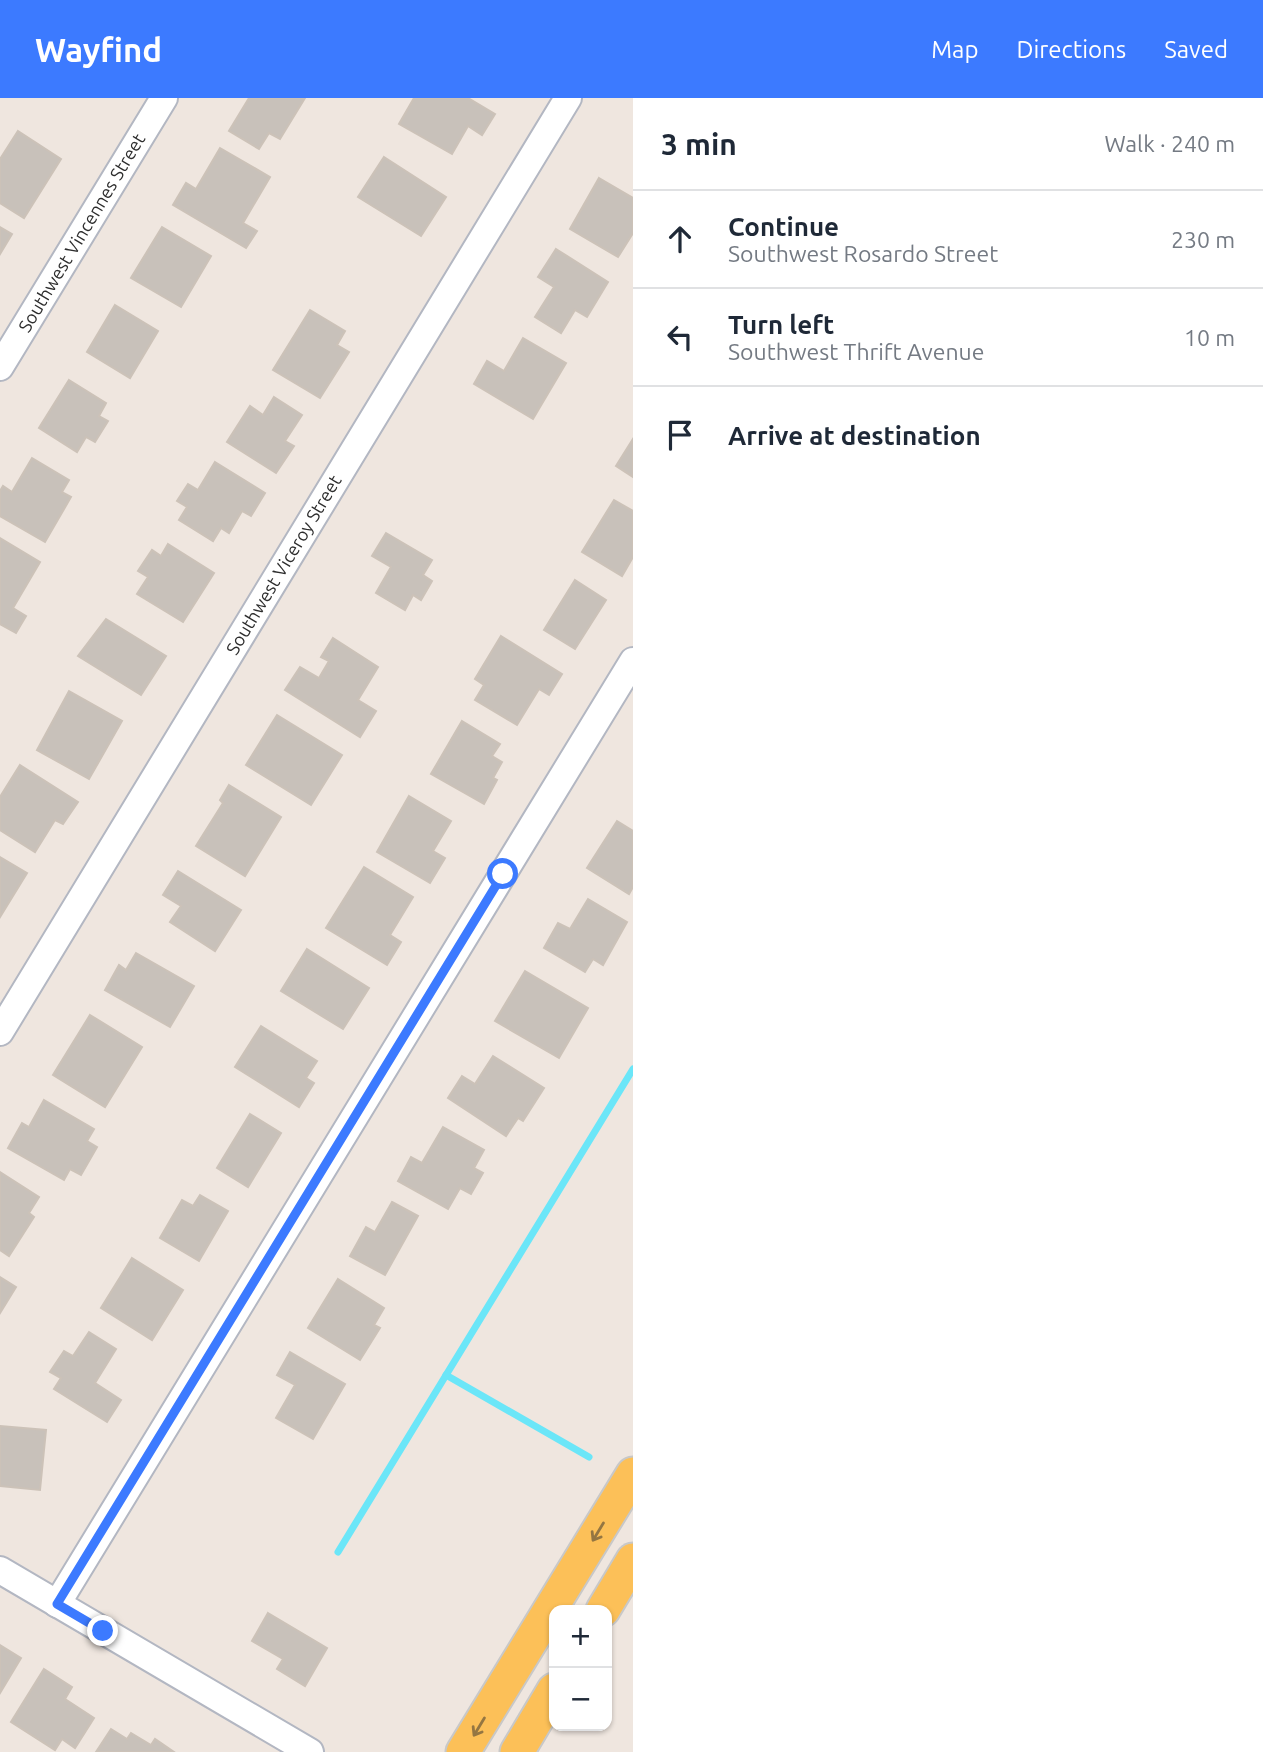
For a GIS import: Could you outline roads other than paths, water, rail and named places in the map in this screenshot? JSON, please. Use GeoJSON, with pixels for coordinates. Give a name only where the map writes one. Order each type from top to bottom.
{"type":"FeatureCollection","features":[{"type":"Feature","properties":{"kind":"main road"},"geometry":{"type":"LineString","coordinates":[[463,1752],[633,1474]]}},
{"type":"Feature","properties":{"kind":"main road"},"geometry":{"type":"LineString","coordinates":[[606,1605],[633,1560]]}},
{"type":"Feature","properties":{"kind":"main road"},"geometry":{"type":"LineString","coordinates":[[517,1752],[549,1698]]}},
{"type":"Feature","properties":{"kind":"street","name":"Southwest Vincennes Street"},"geometry":{"type":"LineString","coordinates":[[0,367],[164,98]]}},
{"type":"Feature","properties":{"kind":"street","name":"Southwest Viceroy Street"},"geometry":{"type":"LineString","coordinates":[[0,1032],[568,98]]}},
{"type":"Feature","properties":{"kind":"street"},"geometry":{"type":"LineString","coordinates":[[57,1604],[633,661]]}},
{"type":"Feature","properties":{"kind":"street"},"geometry":{"type":"LineString","coordinates":[[0,1570],[310,1752]]}},
{"type":"Feature","properties":{"kind":"waterway"},"geometry":{"type":"LineString","coordinates":[[338,1552],[633,1069]]}},
{"type":"Feature","properties":{"kind":"waterway"},"geometry":{"type":"LineString","coordinates":[[446,1375],[589,1457]]}}]}
